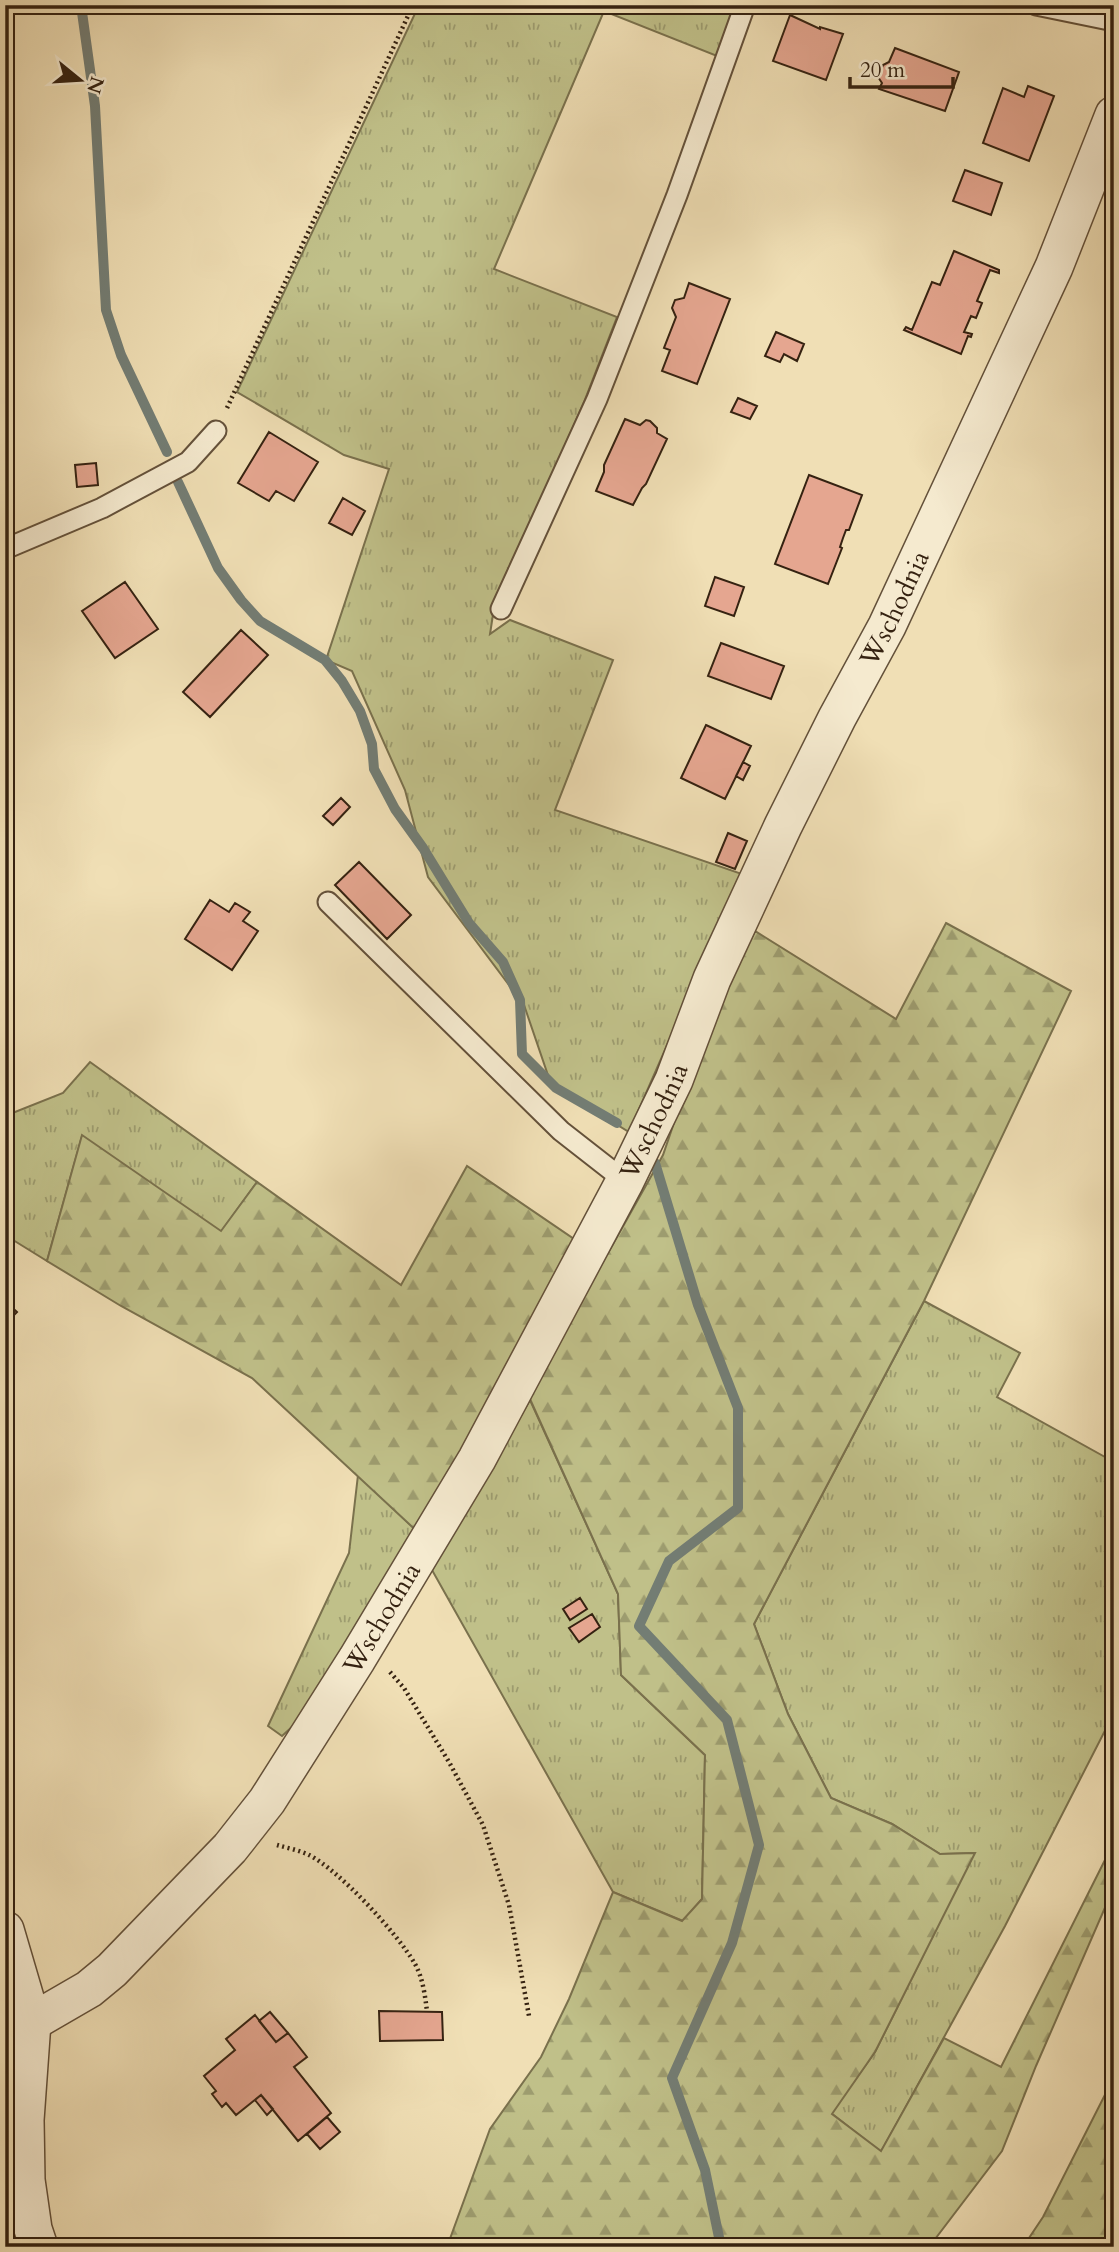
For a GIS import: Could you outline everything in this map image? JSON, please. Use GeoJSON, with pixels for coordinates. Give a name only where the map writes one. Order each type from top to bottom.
{"type":"FeatureCollection","features":[{"type":"Feature","properties":{"kind":"street","name":"Wschodnia"},"geometry":{"type":"LineString","coordinates":[[32,2022],[89,1989],[112,1970],[246,1829],[267,1801],[357,1659],[477,1460],[625,1181],[674,1080],[712,979],[837,718],[887,626],[1049,278],[1114,115]]}},
{"type":"Feature","properties":{"kind":"street"},"geometry":{"type":"LineString","coordinates":[[5,1930],[32,2022],[25,2120],[26,2180],[33,2229],[39,2247]]}},
{"type":"Feature","properties":{"kind":"lane"},"geometry":{"type":"LineString","coordinates":[[501,610],[597,399],[677,195],[745,5]]}},
{"type":"Feature","properties":{"kind":"lane"},"geometry":{"type":"LineString","coordinates":[[1036,5],[1114,21]]}},
{"type":"Feature","properties":{"kind":"lane"},"geometry":{"type":"LineString","coordinates":[[5,549],[102,508],[188,462],[216,431]]}},
{"type":"Feature","properties":{"kind":"lane"},"geometry":{"type":"LineString","coordinates":[[328,902],[561,1131],[625,1181]]}},
{"type":"Feature","properties":{"kind":"path"},"geometry":{"type":"LineString","coordinates":[[216,431],[414,5]]}},
{"type":"Feature","properties":{"kind":"path"},"geometry":{"type":"LineString","coordinates":[[357,1659],[392,1673],[449,1762],[483,1825],[509,1905],[529,2016]]}},
{"type":"Feature","properties":{"kind":"path"},"geometry":{"type":"LineString","coordinates":[[246,1829],[275,1845],[307,1854],[332,1870],[380,1919],[416,1965],[427,2011]]}},
{"type":"Feature","properties":{"kind":"green space"},"geometry":{"type":"Polygon","coordinates":[[[419,5],[736,5],[717,56],[604,11],[494,269],[617,317],[584,402],[494,608],[490,634],[510,620],[613,660],[555,810],[742,874],[629,1132],[551,1084],[524,1005],[428,877],[405,790],[352,671],[326,660],[389,469],[344,455],[237,392],[419,5]]]}},
{"type":"Feature","properties":{"kind":"green space"},"geometry":{"type":"Polygon","coordinates":[[[946,923],[1071,991],[924,1301],[754,1624],[788,1714],[831,1798],[892,1824],[940,1854],[975,1853],[875,2052],[832,2114],[881,2151],[944,2038],[1001,2067],[1114,1842],[1114,1887],[1002,2151],[929,2247],[447,2247],[490,2129],[541,2057],[569,1999],[613,1892],[682,1921],[702,1899],[705,1755],[621,1675],[618,1594],[530,1399],[506,1384],[421,1535],[252,1378],[121,1306],[47,1261],[82,1135],[221,1231],[257,1182],[401,1285],[467,1166],[583,1245],[608,1253],[663,1155],[706,1029],[755,931],[896,1019],[946,923]]]}},
{"type":"Feature","properties":{"kind":"green space"},"geometry":{"type":"Polygon","coordinates":[[[90,1062],[257,1182],[221,1232],[82,1136],[47,1261],[5,1235],[5,1116],[63,1093],[90,1062]]]}},
{"type":"Feature","properties":{"kind":"green space"},"geometry":{"type":"Polygon","coordinates":[[[924,1301],[1020,1353],[997,1397],[1114,1462],[1114,1713],[1005,1926],[881,2152],[831,2113],[875,2052],[974,1853],[940,1854],[892,1824],[831,1798],[788,1714],[754,1624],[924,1301]]]}},
{"type":"Feature","properties":{"kind":"green space"},"geometry":{"type":"Polygon","coordinates":[[[530,1400],[618,1594],[621,1675],[705,1755],[702,1899],[683,1921],[613,1892],[432,1570],[530,1400]]]}},
{"type":"Feature","properties":{"kind":"green space"},"geometry":{"type":"Polygon","coordinates":[[[358,1475],[421,1535],[305,1715],[282,1736],[268,1726],[349,1553],[358,1475]]]}},
{"type":"Feature","properties":{"kind":"green space"},"geometry":{"type":"Polygon","coordinates":[[[1114,2077],[1114,2247],[1023,2247],[1043,2217],[1114,2077]]]}},
{"type":"Feature","properties":{"kind":"building"},"geometry":{"type":"Polygon","coordinates":[[[790,15],[820,29],[843,34],[826,80],[773,61],[790,15]]]}},
{"type":"Feature","properties":{"kind":"building"},"geometry":{"type":"Polygon","coordinates":[[[895,48],[959,72],[945,111],[879,89],[882,83],[878,77],[895,48]]]}},
{"type":"Feature","properties":{"kind":"building"},"geometry":{"type":"Polygon","coordinates":[[[1028,86],[1054,96],[1029,161],[983,143],[1003,88],[1024,97],[1028,86]]]}},
{"type":"Feature","properties":{"kind":"building"},"geometry":{"type":"Polygon","coordinates":[[[965,170],[1002,183],[991,215],[953,201],[965,170]]]}},
{"type":"Feature","properties":{"kind":"building"},"geometry":{"type":"Polygon","coordinates":[[[954,251],[999,270],[999,273],[990,270],[977,301],[982,303],[976,318],[971,316],[964,332],[972,334],[971,337],[968,336],[961,354],[904,330],[906,327],[912,330],[932,282],[940,285],[954,251]]]}},
{"type":"Feature","properties":{"kind":"building"},"geometry":{"type":"Polygon","coordinates":[[[689,283],[730,299],[697,384],[662,371],[670,350],[664,348],[676,317],[672,308],[675,300],[684,298],[689,283]]]}},
{"type":"Feature","properties":{"kind":"building"},"geometry":{"type":"Polygon","coordinates":[[[776,332],[804,344],[797,361],[784,354],[780,362],[765,356],[776,332]]]}},
{"type":"Feature","properties":{"kind":"building"},"geometry":{"type":"Polygon","coordinates":[[[738,398],[757,406],[750,419],[731,412],[738,398]]]}},
{"type":"Feature","properties":{"kind":"building"},"geometry":{"type":"Polygon","coordinates":[[[625,419],[640,425],[646,420],[650,421],[657,428],[657,433],[667,439],[633,505],[596,491],[604,465],[625,419]]]}},
{"type":"Feature","properties":{"kind":"building"},"geometry":{"type":"Polygon","coordinates":[[[269,432],[318,462],[294,501],[276,491],[269,501],[238,483],[269,432]]]}},
{"type":"Feature","properties":{"kind":"building"},"geometry":{"type":"Polygon","coordinates":[[[96,463],[98,485],[77,487],[75,465],[96,463]]]}},
{"type":"Feature","properties":{"kind":"building"},"geometry":{"type":"Polygon","coordinates":[[[809,475],[862,495],[849,530],[846,530],[828,584],[775,564],[809,475]]]}},
{"type":"Feature","properties":{"kind":"building"},"geometry":{"type":"Polygon","coordinates":[[[343,498],[365,511],[352,535],[329,523],[343,498]]]}},
{"type":"Feature","properties":{"kind":"building"},"geometry":{"type":"Polygon","coordinates":[[[715,577],[744,587],[734,616],[705,606],[715,577]]]}},
{"type":"Feature","properties":{"kind":"building"},"geometry":{"type":"Polygon","coordinates":[[[125,582],[158,629],[115,658],[82,611],[125,582]]]}},
{"type":"Feature","properties":{"kind":"building"},"geometry":{"type":"Polygon","coordinates":[[[241,630],[268,655],[210,717],[183,692],[241,630]]]}},
{"type":"Feature","properties":{"kind":"building"},"geometry":{"type":"Polygon","coordinates":[[[721,643],[784,666],[771,699],[708,676],[721,643]]]}},
{"type":"Feature","properties":{"kind":"building"},"geometry":{"type":"Polygon","coordinates":[[[706,725],[751,746],[725,799],[681,778],[706,725]]]}},
{"type":"Feature","properties":{"kind":"building"},"geometry":{"type":"Polygon","coordinates":[[[743,762],[750,766],[743,780],[736,776],[743,762]]]}},
{"type":"Feature","properties":{"kind":"building"},"geometry":{"type":"Polygon","coordinates":[[[341,798],[350,807],[333,825],[323,816],[341,798]]]}},
{"type":"Feature","properties":{"kind":"building"},"geometry":{"type":"Polygon","coordinates":[[[728,833],[747,841],[735,869],[716,862],[728,833]]]}},
{"type":"Feature","properties":{"kind":"building"},"geometry":{"type":"Polygon","coordinates":[[[359,862],[411,915],[387,939],[335,885],[359,862]]]}},
{"type":"Feature","properties":{"kind":"building"},"geometry":{"type":"Polygon","coordinates":[[[210,900],[229,912],[235,903],[250,912],[243,921],[258,931],[232,970],[185,939],[210,900]]]}},
{"type":"Feature","properties":{"kind":"building"},"geometry":{"type":"Polygon","coordinates":[[[5,1301],[17,1312],[5,1324],[5,1301]]]}},
{"type":"Feature","properties":{"kind":"building"},"geometry":{"type":"Polygon","coordinates":[[[580,1598],[587,1609],[570,1620],[563,1609],[580,1598]]]}},
{"type":"Feature","properties":{"kind":"building"},"geometry":{"type":"Polygon","coordinates":[[[592,1614],[600,1627],[579,1642],[569,1628],[592,1614]]]}},
{"type":"Feature","properties":{"kind":"building"},"geometry":{"type":"Polygon","coordinates":[[[379,2011],[442,2012],[443,2040],[380,2041],[379,2011]]]}},
{"type":"Feature","properties":{"kind":"building"},"geometry":{"type":"Polygon","coordinates":[[[270,2012],[288,2033],[276,2042],[259,2021],[270,2012]]]}},
{"type":"Feature","properties":{"kind":"building"},"geometry":{"type":"Polygon","coordinates":[[[255,2015],[276,2042],[288,2033],[307,2057],[294,2067],[331,2113],[298,2141],[261,2095],[236,2115],[226,2103],[222,2107],[212,2094],[216,2091],[204,2076],[235,2050],[226,2039],[255,2015]]]}},
{"type":"Feature","properties":{"kind":"building"},"geometry":{"type":"Polygon","coordinates":[[[261,2095],[273,2109],[267,2115],[255,2100],[261,2095]]]}},
{"type":"Feature","properties":{"kind":"building"},"geometry":{"type":"Polygon","coordinates":[[[327,2117],[340,2132],[320,2149],[307,2134],[327,2117]]]}},
{"type":"Feature","properties":{"kind":"waterway"},"geometry":{"type":"LineString","coordinates":[[81,5],[95,106],[106,310],[121,355],[167,452]]}},
{"type":"Feature","properties":{"kind":"waterway"},"geometry":{"type":"LineString","coordinates":[[178,482],[218,568],[241,600],[260,621],[325,660],[342,681],[360,711],[372,744],[374,769],[395,809],[423,848],[469,923],[503,962],[520,1000],[522,1054],[556,1088],[617,1123]]}},
{"type":"Feature","properties":{"kind":"waterway"},"geometry":{"type":"LineString","coordinates":[[655,1163],[698,1305],[738,1408],[738,1508],[669,1561],[639,1626],[727,1720],[759,1845],[732,1943],[672,2078],[705,2170],[721,2247]]}}]}
